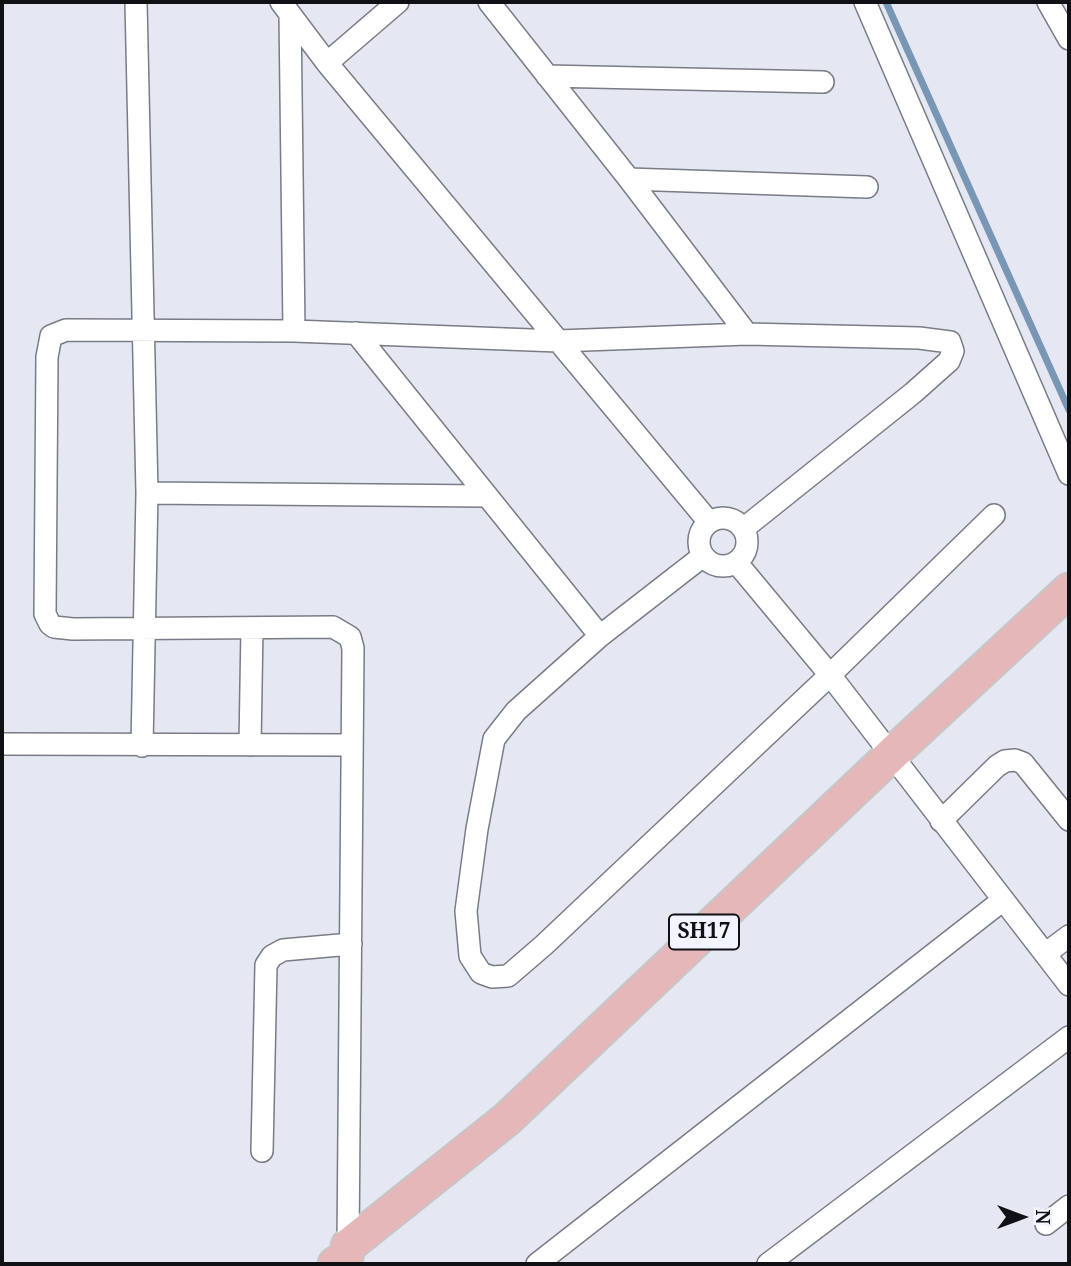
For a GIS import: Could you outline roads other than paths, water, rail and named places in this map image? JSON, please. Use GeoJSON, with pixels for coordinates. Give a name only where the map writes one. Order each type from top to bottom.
{"type":"FeatureCollection","features":[{"type":"Feature","properties":{"kind":"main road","name":"SH17"},"geometry":{"type":"LineString","coordinates":[[345,1258],[507,1119],[1069,590]]}},
{"type":"Feature","properties":{"kind":"street"},"geometry":{"type":"LineString","coordinates":[[136,2],[147,493],[142,746]]}},
{"type":"Feature","properties":{"kind":"street"},"geometry":{"type":"LineString","coordinates":[[327,63],[398,2]]}},
{"type":"Feature","properties":{"kind":"street"},"geometry":{"type":"LineString","coordinates":[[489,2],[747,334]]}},
{"type":"Feature","properties":{"kind":"street"},"geometry":{"type":"LineString","coordinates":[[865,2],[1069,474]]}},
{"type":"Feature","properties":{"kind":"street"},"geometry":{"type":"LineString","coordinates":[[1048,2],[1069,39]]}},
{"type":"Feature","properties":{"kind":"street"},"geometry":{"type":"LineString","coordinates":[[285,8],[294,331]]}},
{"type":"Feature","properties":{"kind":"street"},"geometry":{"type":"LineString","coordinates":[[285,8],[327,63],[709,522]]}},
{"type":"Feature","properties":{"kind":"street"},"geometry":{"type":"LineString","coordinates":[[547,76],[824,82]]}},
{"type":"Feature","properties":{"kind":"street"},"geometry":{"type":"LineString","coordinates":[[629,179],[867,187]]}},
{"type":"Feature","properties":{"kind":"street"},"geometry":{"type":"LineString","coordinates":[[345,1258],[351,944],[353,648],[350,637],[334,628],[54,627],[50,624],[45,614],[48,345],[51,335],[66,330],[294,331],[558,341],[747,334],[931,339],[950,342],[953,351],[949,360],[913,393],[743,529]]}},
{"type":"Feature","properties":{"kind":"street"},"geometry":{"type":"LineString","coordinates":[[356,332],[600,636]]}},
{"type":"Feature","properties":{"kind":"street"},"geometry":{"type":"LineString","coordinates":[[147,493],[487,496]]}},
{"type":"Feature","properties":{"kind":"street"},"geometry":{"type":"LineString","coordinates":[[703,556],[600,636],[516,711],[494,739],[477,829],[466,911],[470,956],[481,973],[508,976],[544,945],[830,675],[993,515]]}},
{"type":"Feature","properties":{"kind":"street"},"geometry":{"type":"LineString","coordinates":[[727,519],[736,522],[743,529],[746,547],[736,562],[728,566],[718,566],[703,556],[699,538],[709,522],[727,519]]}},
{"type":"Feature","properties":{"kind":"street"},"geometry":{"type":"LineString","coordinates":[[736,562],[830,675],[1069,985]]}},
{"type":"Feature","properties":{"kind":"street"},"geometry":{"type":"LineString","coordinates":[[250,746],[251,628]]}},
{"type":"Feature","properties":{"kind":"street"},"geometry":{"type":"LineString","coordinates":[[4,744],[351,745]]}},
{"type":"Feature","properties":{"kind":"street"},"geometry":{"type":"LineString","coordinates":[[941,821],[997,766],[1014,760],[1023,763],[1069,820]]}},
{"type":"Feature","properties":{"kind":"street"},"geometry":{"type":"LineString","coordinates":[[537,1264],[1003,900]]}},
{"type":"Feature","properties":{"kind":"street"},"geometry":{"type":"LineString","coordinates":[[1045,954],[1069,936]]}},
{"type":"Feature","properties":{"kind":"street"},"geometry":{"type":"LineString","coordinates":[[262,1151],[266,965],[272,956],[283,950],[351,944]]}},
{"type":"Feature","properties":{"kind":"street"},"geometry":{"type":"LineString","coordinates":[[768,1264],[1069,1037]]}},
{"type":"Feature","properties":{"kind":"street"},"geometry":{"type":"LineString","coordinates":[[1046,1224],[1069,1206]]}},
{"type":"Feature","properties":{"kind":"waterway"},"geometry":{"type":"LineString","coordinates":[[886,2],[1069,410]]}}]}
